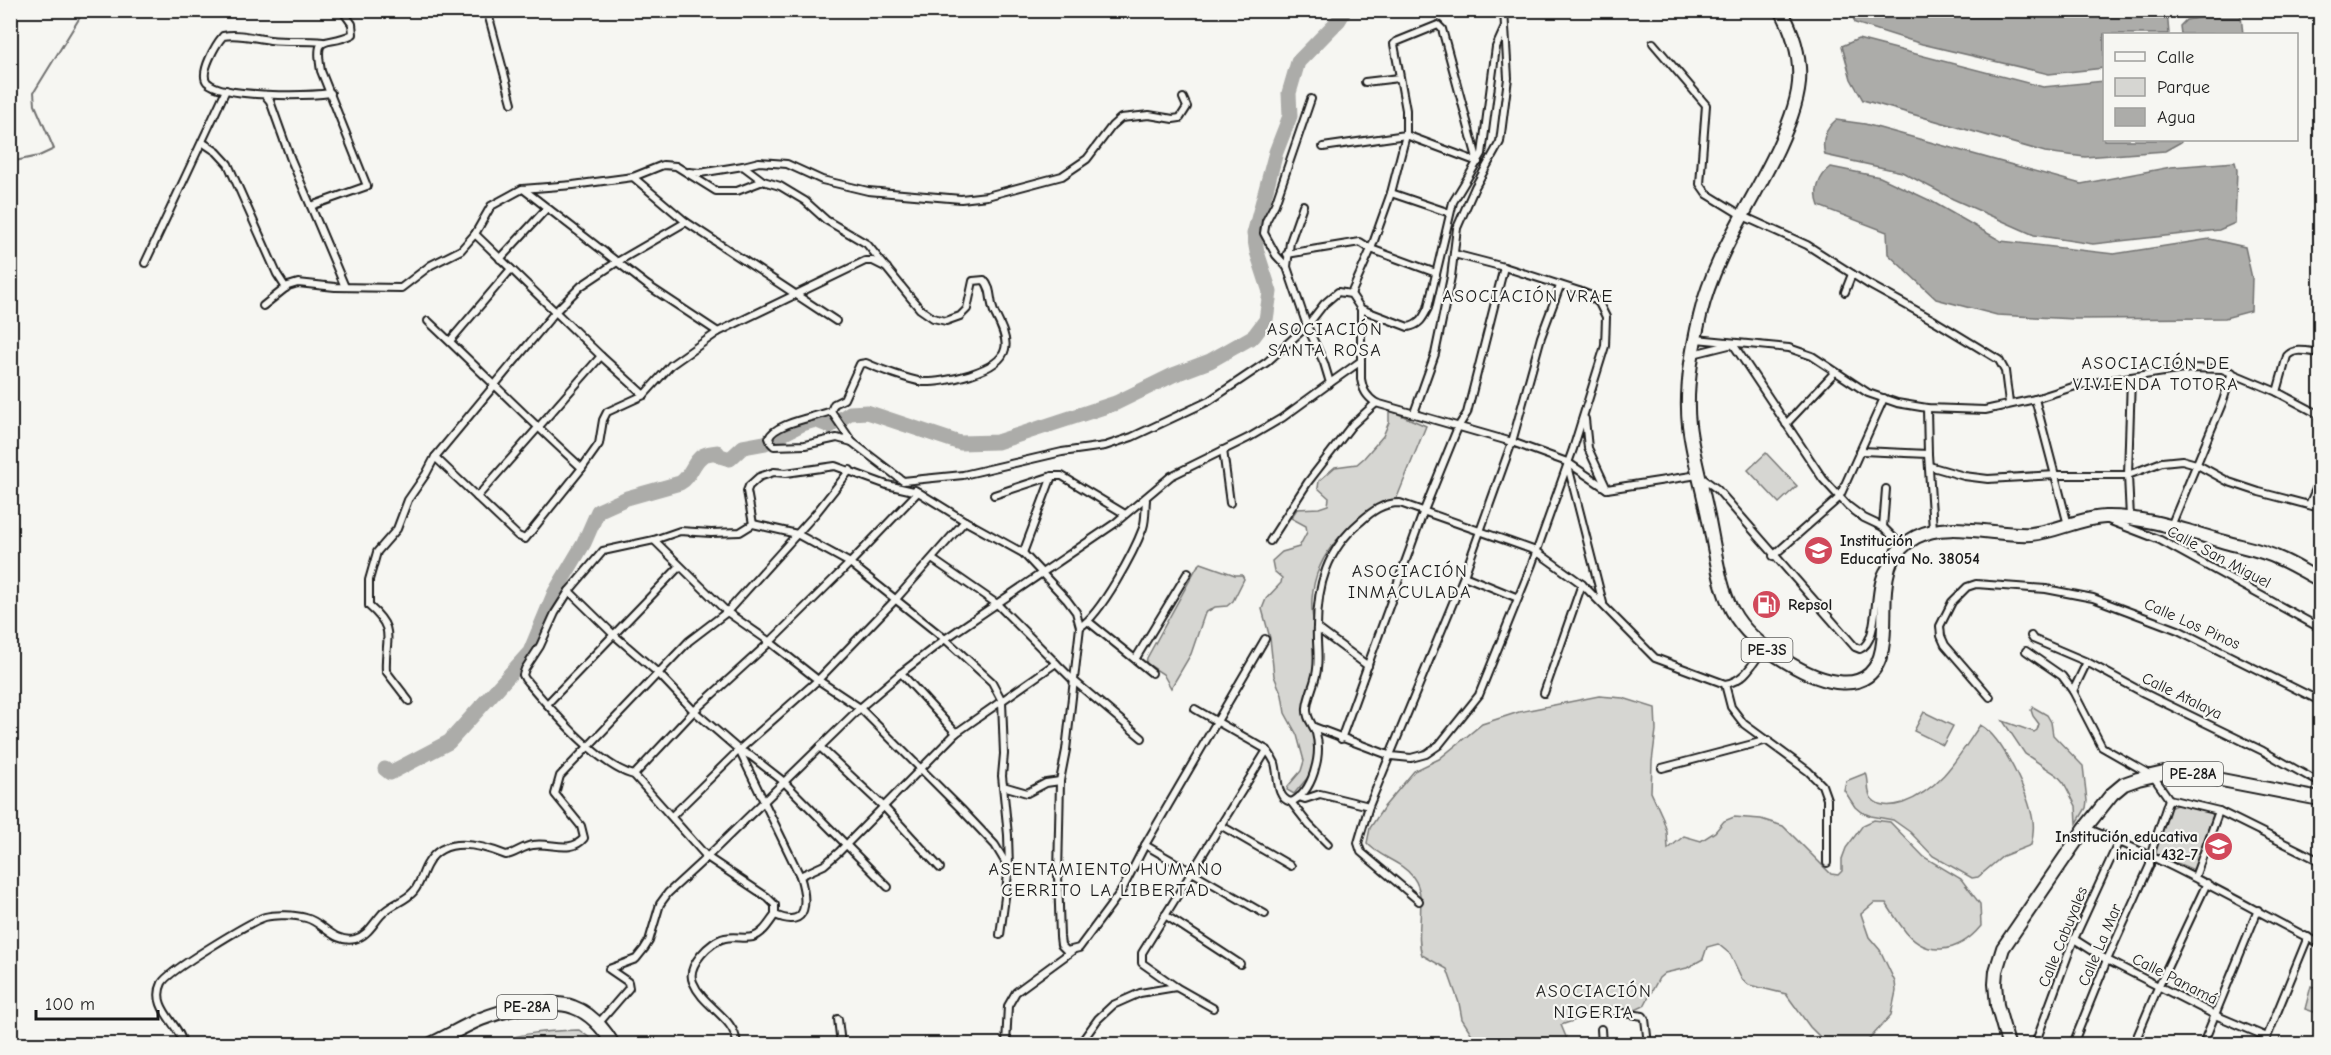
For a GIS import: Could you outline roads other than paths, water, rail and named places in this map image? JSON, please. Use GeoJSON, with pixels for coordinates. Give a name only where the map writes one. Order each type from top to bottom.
{"type":"FeatureCollection","features":[{"type":"Feature","properties":{"kind":"highway","name":"PE-3S"},"geometry":{"type":"LineString","coordinates":[[1781,10],[1789,27],[1799,64],[1799,83],[1795,102],[1783,137],[1762,183],[1718,262],[1705,295],[1693,354],[1688,410],[1698,475],[1704,493],[1719,574],[1739,625],[1764,648],[1823,680],[1840,683],[1860,680],[1877,664],[1882,649],[1880,603],[1890,563],[1902,546],[1933,529]]}},
{"type":"Feature","properties":{"kind":"highway"},"geometry":{"type":"LineString","coordinates":[[1933,529],[2031,534],[2102,517],[2130,519],[2170,527],[2275,556],[2320,580]]}},
{"type":"Feature","properties":{"kind":"highway","name":"PE-28A"},"geometry":{"type":"LineString","coordinates":[[2008,1044],[1997,1005],[1995,984],[1996,971],[2003,948],[2085,828],[2112,794],[2124,784],[2164,773],[2180,772],[2320,799]]}},
{"type":"Feature","properties":{"kind":"highway","name":"PE-28A"},"geometry":{"type":"LineString","coordinates":[[431,1044],[482,1018],[536,1005],[562,1004],[575,1007],[589,1016],[614,1044]]}},
{"type":"Feature","properties":{"kind":"street"},"geometry":{"type":"LineString","coordinates":[[331,93],[266,95],[226,90],[208,84],[204,79],[204,73],[215,46],[223,36],[238,35],[272,40],[303,39],[323,42],[353,34],[352,24],[342,10]]}},
{"type":"Feature","properties":{"kind":"street"},"geometry":{"type":"LineString","coordinates":[[487,10],[512,103]]}},
{"type":"Feature","properties":{"kind":"street"},"geometry":{"type":"LineString","coordinates":[[1414,413],[1434,354],[1451,277],[1457,228],[1475,187],[1500,142],[1508,78],[1504,10]]}},
{"type":"Feature","properties":{"kind":"street"},"geometry":{"type":"LineString","coordinates":[[1361,309],[1408,327],[1416,326],[1423,320],[1428,308],[1450,213],[1458,192],[1482,153],[1496,47],[1505,25]]}},
{"type":"Feature","properties":{"kind":"street"},"geometry":{"type":"LineString","coordinates":[[1352,294],[1391,193],[1406,135],[1406,110],[1394,44],[1396,42],[1440,26],[1453,64],[1478,162]]}},
{"type":"Feature","properties":{"kind":"street"},"geometry":{"type":"LineString","coordinates":[[311,206],[367,186],[321,71],[318,52],[323,42]]}},
{"type":"Feature","properties":{"kind":"street"},"geometry":{"type":"LineString","coordinates":[[1653,43],[1706,105],[1701,165],[1702,189],[1743,216],[1807,245],[1999,360],[2006,371],[2009,403]]}},
{"type":"Feature","properties":{"kind":"street"},"geometry":{"type":"LineString","coordinates":[[1365,82],[1399,78]]}},
{"type":"Feature","properties":{"kind":"street"},"geometry":{"type":"LineString","coordinates":[[145,263],[226,90]]}},
{"type":"Feature","properties":{"kind":"street"},"geometry":{"type":"LineString","coordinates":[[266,95],[345,287]]}},
{"type":"Feature","properties":{"kind":"street"},"geometry":{"type":"LineString","coordinates":[[689,172],[700,173],[759,162],[787,164],[822,180],[868,191],[961,199],[987,196],[1062,176],[1087,159],[1112,126],[1121,118],[1149,115],[1173,120],[1180,118],[1187,107],[1184,98]]}},
{"type":"Feature","properties":{"kind":"street"},"geometry":{"type":"LineString","coordinates":[[1287,267],[1272,250],[1264,233],[1266,221],[1275,204],[1311,99]]}},
{"type":"Feature","properties":{"kind":"street"},"geometry":{"type":"LineString","coordinates":[[1323,147],[1406,135],[1478,162]]}},
{"type":"Feature","properties":{"kind":"street"},"geometry":{"type":"LineString","coordinates":[[202,142],[217,152],[228,164],[277,274],[286,288]]}},
{"type":"Feature","properties":{"kind":"street"},"geometry":{"type":"LineString","coordinates":[[262,306],[286,288],[298,283],[401,288],[431,265],[461,250],[475,234],[491,206],[522,189],[633,177],[663,165],[676,166],[689,172],[709,188],[730,193],[763,181]]}},
{"type":"Feature","properties":{"kind":"street"},"geometry":{"type":"LineString","coordinates":[[743,166],[763,181],[780,186],[805,201],[826,220],[867,244],[920,309],[933,318],[946,321],[960,316],[967,309],[970,285],[973,281],[984,280],[988,286],[993,310],[1006,348],[1002,356],[986,369],[955,378],[918,381],[866,363],[860,364],[847,396],[834,404],[831,411]]}},
{"type":"Feature","properties":{"kind":"street"},"geometry":{"type":"LineString","coordinates":[[633,177],[686,222],[836,321]]}},
{"type":"Feature","properties":{"kind":"street"},"geometry":{"type":"LineString","coordinates":[[522,189],[647,285],[718,332]]}},
{"type":"Feature","properties":{"kind":"street"},"geometry":{"type":"LineString","coordinates":[[1391,193],[1450,213]]}},
{"type":"Feature","properties":{"kind":"street"},"geometry":{"type":"LineString","coordinates":[[1303,205],[1287,254],[1287,267],[1306,326],[1324,363],[1330,383]]}},
{"type":"Feature","properties":{"kind":"street"},"geometry":{"type":"LineString","coordinates":[[500,259],[547,208]]}},
{"type":"Feature","properties":{"kind":"street"},"geometry":{"type":"LineString","coordinates":[[409,701],[386,671],[388,633],[384,620],[369,606],[369,580],[377,552],[397,529],[408,500],[435,457],[556,311],[581,286],[686,222]]}},
{"type":"Feature","properties":{"kind":"street"},"geometry":{"type":"LineString","coordinates":[[475,234],[601,356],[644,394]]}},
{"type":"Feature","properties":{"kind":"street"},"geometry":{"type":"LineString","coordinates":[[1287,254],[1360,242],[1371,249],[1436,273]]}},
{"type":"Feature","properties":{"kind":"street"},"geometry":{"type":"LineString","coordinates":[[1313,727],[1391,756],[1411,758],[1426,754],[1439,745],[1479,695],[1536,551],[1585,414],[1605,346],[1606,317],[1599,303],[1589,296],[1504,267],[1454,254]]}},
{"type":"Feature","properties":{"kind":"street"},"geometry":{"type":"LineString","coordinates":[[435,457],[518,536],[525,539],[599,444],[604,416],[614,408],[644,394],[671,365],[718,332],[865,261],[873,261],[888,269]]}},
{"type":"Feature","properties":{"kind":"street"},"geometry":{"type":"LineString","coordinates":[[1341,739],[1423,513],[1458,427],[1467,413],[1504,267]]}},
{"type":"Feature","properties":{"kind":"street"},"geometry":{"type":"LineString","coordinates":[[450,341],[511,269]]}},
{"type":"Feature","properties":{"kind":"street"},"geometry":{"type":"LineString","coordinates":[[1845,292],[1852,274]]}},
{"type":"Feature","properties":{"kind":"street"},"geometry":{"type":"LineString","coordinates":[[1419,901],[1358,848],[1369,806],[1480,532],[1512,442],[1541,337],[1560,286]]}},
{"type":"Feature","properties":{"kind":"street"},"geometry":{"type":"LineString","coordinates":[[903,481],[963,475],[1062,452],[1105,446],[1132,437],[1209,401],[1267,362],[1306,326],[1338,291],[1352,294],[1361,309],[1363,390],[1376,403],[1512,442],[1567,462],[1607,489],[1698,475],[1717,489],[1773,556],[1855,647],[1860,649],[1867,644],[1880,603]]}},
{"type":"Feature","properties":{"kind":"street"},"geometry":{"type":"LineString","coordinates":[[429,321],[495,383],[537,428],[582,468]]}},
{"type":"Feature","properties":{"kind":"street"},"geometry":{"type":"LineString","coordinates":[[1695,339],[1789,348],[1812,356],[1868,393],[1927,408],[1985,410],[2035,399],[2079,385],[2190,368],[2222,369],[2232,372],[2320,415]]}},
{"type":"Feature","properties":{"kind":"street"},"geometry":{"type":"LineString","coordinates":[[1693,354],[1732,344]]}},
{"type":"Feature","properties":{"kind":"street"},"geometry":{"type":"LineString","coordinates":[[1732,344],[1823,479],[1839,498],[1864,518],[1883,527],[1902,546]]}},
{"type":"Feature","properties":{"kind":"street"},"geometry":{"type":"LineString","coordinates":[[2277,392],[2290,352],[2320,353]]}},
{"type":"Feature","properties":{"kind":"street"},"geometry":{"type":"LineString","coordinates":[[477,497],[601,356]]}},
{"type":"Feature","properties":{"kind":"street"},"geometry":{"type":"LineString","coordinates":[[598,1024],[629,988],[628,982],[609,969],[636,959],[649,941],[660,904],[668,892],[860,708],[945,639],[1114,524],[1146,500],[1171,476],[1248,438],[1282,418],[1361,361]]}},
{"type":"Feature","properties":{"kind":"street"},"geometry":{"type":"LineString","coordinates":[[1786,424],[1835,372]]}},
{"type":"Feature","properties":{"kind":"street"},"geometry":{"type":"LineString","coordinates":[[2170,527],[2223,401],[2232,372]]}},
{"type":"Feature","properties":{"kind":"street"},"geometry":{"type":"LineString","coordinates":[[2130,519],[2128,475],[2131,377]]}},
{"type":"Feature","properties":{"kind":"street"},"geometry":{"type":"LineString","coordinates":[[1773,556],[1839,498],[1884,398]]}},
{"type":"Feature","properties":{"kind":"street"},"geometry":{"type":"LineString","coordinates":[[2035,399],[2068,525]]}},
{"type":"Feature","properties":{"kind":"street"},"geometry":{"type":"LineString","coordinates":[[1270,541],[1308,482],[1352,425],[1376,403]]}},
{"type":"Feature","properties":{"kind":"street"},"geometry":{"type":"LineString","coordinates":[[1927,408],[1933,529]]}},
{"type":"Feature","properties":{"kind":"street"},"geometry":{"type":"LineString","coordinates":[[831,411],[852,442],[903,481],[965,521],[1023,553],[1076,612],[1080,627],[1066,750],[1060,781],[1058,875],[1061,945],[1067,951],[1072,951]]}},
{"type":"Feature","properties":{"kind":"street"},"geometry":{"type":"LineString","coordinates":[[831,411],[815,414],[774,430],[770,441],[774,446],[789,446],[837,438],[852,442]]}},
{"type":"Feature","properties":{"kind":"street"},"geometry":{"type":"LineString","coordinates":[[1585,414],[1588,448],[1607,489]]}},
{"type":"Feature","properties":{"kind":"street"},"geometry":{"type":"LineString","coordinates":[[1223,450],[1230,503]]}},
{"type":"Feature","properties":{"kind":"street"},"geometry":{"type":"LineString","coordinates":[[1862,451],[1928,454]]}},
{"type":"Feature","properties":{"kind":"street"},"geometry":{"type":"LineString","coordinates":[[1929,466],[1964,476],[1988,479],[2055,475],[2128,475],[2168,461],[2182,460],[2196,464],[2229,482],[2278,499],[2320,508]]}},
{"type":"Feature","properties":{"kind":"street"},"geometry":{"type":"LineString","coordinates":[[1567,462],[1603,603]]}},
{"type":"Feature","properties":{"kind":"street"},"geometry":{"type":"LineString","coordinates":[[753,524],[747,491],[749,486],[759,477],[774,472],[835,466],[886,486],[918,492]]}},
{"type":"Feature","properties":{"kind":"street"},"geometry":{"type":"LineString","coordinates":[[183,1044],[182,1035],[167,1018],[162,1006],[160,995],[162,983],[187,961],[256,920],[275,915],[304,917],[338,938],[354,939],[370,929],[386,910],[412,893],[420,883],[426,865],[437,850],[470,844],[487,847],[506,855],[535,844],[570,846],[580,843],[584,838],[584,832],[558,801],[555,794],[560,776],[689,641],[727,612],[797,534],[850,470]]}},
{"type":"Feature","properties":{"kind":"street"},"geometry":{"type":"LineString","coordinates":[[994,495],[1052,476],[1069,479],[1125,514]]}},
{"type":"Feature","properties":{"kind":"street"},"geometry":{"type":"LineString","coordinates":[[1023,553],[1052,476]]}},
{"type":"Feature","properties":{"kind":"street"},"geometry":{"type":"LineString","coordinates":[[2309,505],[2320,480]]}},
{"type":"Feature","properties":{"kind":"street"},"geometry":{"type":"LineString","coordinates":[[1704,493],[1717,489]]}},
{"type":"Feature","properties":{"kind":"street"},"geometry":{"type":"LineString","coordinates":[[1883,527],[1886,489]]}},
{"type":"Feature","properties":{"kind":"street"},"geometry":{"type":"LineString","coordinates":[[634,775],[694,711],[770,642],[918,492]]}},
{"type":"Feature","properties":{"kind":"street"},"geometry":{"type":"LineString","coordinates":[[1080,627],[1089,622],[1136,545],[1144,525],[1146,500]]}},
{"type":"Feature","properties":{"kind":"street"},"geometry":{"type":"LineString","coordinates":[[1291,802],[1299,797],[1310,779],[1317,759],[1318,743],[1307,717],[1307,709],[1317,670],[1318,598],[1322,576],[1331,555],[1341,540],[1371,512],[1389,503],[1400,503],[1536,551],[1582,584],[1655,658],[1725,684],[1739,680],[1764,648]]}},
{"type":"Feature","properties":{"kind":"street","name":"Calle San Miguel"},"geometry":{"type":"LineString","coordinates":[[2102,517],[2117,525],[2160,540],[2320,628]]}},
{"type":"Feature","properties":{"kind":"street"},"geometry":{"type":"LineString","coordinates":[[672,816],[739,750],[818,680],[896,599],[965,521]]}},
{"type":"Feature","properties":{"kind":"street"},"geometry":{"type":"LineString","coordinates":[[737,1044],[736,1034],[731,1025],[701,997],[692,981],[691,974],[701,956],[718,940],[729,937],[752,937],[761,933],[775,915],[775,905],[767,897],[707,857],[634,775],[625,773],[588,745],[547,704],[523,675],[569,591],[603,551],[654,540],[680,531],[740,532],[753,524],[797,534],[850,563],[945,639],[992,682],[1002,701],[1003,786],[1008,834],[1009,867],[1000,935]]}},
{"type":"Feature","properties":{"kind":"street"},"geometry":{"type":"LineString","coordinates":[[654,540],[727,612],[818,680],[860,708],[995,845],[1009,867]]}},
{"type":"Feature","properties":{"kind":"street"},"geometry":{"type":"LineString","coordinates":[[932,559],[997,604],[1073,680],[1142,738]]}},
{"type":"Feature","properties":{"kind":"street"},"geometry":{"type":"LineString","coordinates":[[547,704],[679,567]]}},
{"type":"Feature","properties":{"kind":"street"},"geometry":{"type":"LineString","coordinates":[[1136,658],[1188,572]]}},
{"type":"Feature","properties":{"kind":"street"},"geometry":{"type":"LineString","coordinates":[[1464,576],[1518,598]]}},
{"type":"Feature","properties":{"kind":"street"},"geometry":{"type":"LineString","coordinates":[[1544,693],[1582,584]]}},
{"type":"Feature","properties":{"kind":"street","name":"Calle Los Pinos"},"geometry":{"type":"LineString","coordinates":[[1990,697],[1945,645],[1941,636],[1940,626],[1947,610],[1959,593],[1976,584],[2046,589],[2093,598],[2178,630],[2320,701]]}},
{"type":"Feature","properties":{"kind":"street"},"geometry":{"type":"LineString","coordinates":[[569,591],[658,673],[694,711],[739,750],[751,756],[783,781],[888,887]]}},
{"type":"Feature","properties":{"kind":"street"},"geometry":{"type":"LineString","coordinates":[[1089,622],[1152,673]]}},
{"type":"Feature","properties":{"kind":"street"},"geometry":{"type":"LineString","coordinates":[[1317,628],[1368,666]]}},
{"type":"Feature","properties":{"kind":"street","name":"Calle Atalaya"},"geometry":{"type":"LineString","coordinates":[[2031,636],[2263,751],[2320,783]]}},
{"type":"Feature","properties":{"kind":"street"},"geometry":{"type":"LineString","coordinates":[[1006,1044],[1010,1000],[1016,992],[1078,948],[1122,890],[1145,845],[1265,639]]}},
{"type":"Feature","properties":{"kind":"street"},"geometry":{"type":"LineString","coordinates":[[2026,651],[2062,676],[2073,691],[2102,747],[2153,776],[2169,799],[2219,811],[2320,861]]}},
{"type":"Feature","properties":{"kind":"street"},"geometry":{"type":"LineString","coordinates":[[2073,691],[2087,662]]}},
{"type":"Feature","properties":{"kind":"street"},"geometry":{"type":"LineString","coordinates":[[800,876],[824,865],[921,771],[956,733],[1056,663]]}},
{"type":"Feature","properties":{"kind":"street"},"geometry":{"type":"LineString","coordinates":[[901,673],[956,733]]}},
{"type":"Feature","properties":{"kind":"street"},"geometry":{"type":"LineString","coordinates":[[1725,684],[1731,707],[1744,724],[1808,771],[1822,785],[1827,799],[1827,863]]}},
{"type":"Feature","properties":{"kind":"street"},"geometry":{"type":"LineString","coordinates":[[1196,709],[1267,750],[1274,762],[1281,794],[1291,802],[1328,844]]}},
{"type":"Feature","properties":{"kind":"street"},"geometry":{"type":"LineString","coordinates":[[1662,768],[1768,740]]}},
{"type":"Feature","properties":{"kind":"street"},"geometry":{"type":"LineString","coordinates":[[820,747],[884,807],[940,868]]}},
{"type":"Feature","properties":{"kind":"street"},"geometry":{"type":"LineString","coordinates":[[739,750],[800,876],[805,898],[801,916],[792,919],[775,915]]}},
{"type":"Feature","properties":{"kind":"street"},"geometry":{"type":"LineString","coordinates":[[1213,1008],[1147,967],[1141,958],[1267,750]]}},
{"type":"Feature","properties":{"kind":"street"},"geometry":{"type":"LineString","coordinates":[[1003,786],[1027,793],[1046,783],[1060,781]]}},
{"type":"Feature","properties":{"kind":"street"},"geometry":{"type":"LineString","coordinates":[[1299,797],[1305,799],[1320,794],[1369,806]]}},
{"type":"Feature","properties":{"kind":"street","name":"Calle La Mar"},"geometry":{"type":"LineString","coordinates":[[2073,1044],[2107,960],[2150,865],[2150,856],[2169,799]]}},
{"type":"Feature","properties":{"kind":"street"},"geometry":{"type":"LineString","coordinates":[[2195,877],[2219,811]]}},
{"type":"Feature","properties":{"kind":"street"},"geometry":{"type":"LineString","coordinates":[[1220,825],[1291,866]]}},
{"type":"Feature","properties":{"kind":"street"},"geometry":{"type":"LineString","coordinates":[[2085,828],[2119,841],[2195,877],[2308,937],[2320,940]]}},
{"type":"Feature","properties":{"kind":"street","name":"Calle Cabuyales"},"geometry":{"type":"LineString","coordinates":[[2036,1044],[2074,939],[2119,841]]}},
{"type":"Feature","properties":{"kind":"street"},"geometry":{"type":"LineString","coordinates":[[1145,845],[1265,914]]}},
{"type":"Feature","properties":{"kind":"street"},"geometry":{"type":"LineString","coordinates":[[2134,1044],[2207,883]]}},
{"type":"Feature","properties":{"kind":"street"},"geometry":{"type":"LineString","coordinates":[[2203,1044],[2258,910]]}},
{"type":"Feature","properties":{"kind":"street"},"geometry":{"type":"LineString","coordinates":[[1165,915],[1240,964]]}},
{"type":"Feature","properties":{"kind":"street","name":"Calle Panamá"},"geometry":{"type":"LineString","coordinates":[[2074,939],[2107,960],[2215,1015],[2267,1037],[2308,937]]}},
{"type":"Feature","properties":{"kind":"street"},"geometry":{"type":"LineString","coordinates":[[1080,1044],[1098,1019],[1113,1005],[1140,993],[1176,987]]}},
{"type":"Feature","properties":{"kind":"street"},"geometry":{"type":"LineString","coordinates":[[1610,1011],[1642,1016],[1646,1019],[1648,1044]]}},
{"type":"Feature","properties":{"kind":"street"},"geometry":{"type":"LineString","coordinates":[[838,1019],[841,1044]]}},
{"type":"Feature","properties":{"kind":"street"},"geometry":{"type":"LineString","coordinates":[[1601,1029],[1602,1044]]}},
{"type":"Feature","properties":{"kind":"water"},"geometry":{"type":"Polygon","coordinates":[[[1851,11],[2167,11],[2169,33],[2103,33],[2103,68],[2049,74],[1922,44],[1855,23],[1851,11]]]}},
{"type":"Feature","properties":{"kind":"water"},"geometry":{"type":"Polygon","coordinates":[[[2236,11],[2241,16],[2243,33],[2181,33],[2180,26],[2186,20],[2236,11]]]}},
{"type":"Feature","properties":{"kind":"water"},"geometry":{"type":"Polygon","coordinates":[[[1858,39],[2043,87],[2103,81],[2103,141],[2181,142],[2165,151],[2085,157],[2045,152],[1863,100],[1851,79],[1842,46],[1858,39]]]}},
{"type":"Feature","properties":{"kind":"water"},"geometry":{"type":"Polygon","coordinates":[[[1836,120],[1865,124],[2081,184],[2171,167],[2235,162],[2237,170],[2235,223],[2219,230],[2093,244],[2034,235],[1953,199],[1902,172],[1825,155],[1823,144],[1825,135],[1836,120]]]}},
{"type":"Feature","properties":{"kind":"water"},"geometry":{"type":"Polygon","coordinates":[[[1831,167],[1880,177],[1931,201],[2001,241],[2114,254],[2210,239],[2245,247],[2252,278],[2251,311],[2225,318],[2075,319],[1997,315],[1936,299],[1888,254],[1887,232],[1819,206],[1818,185],[1823,175],[1831,167]]]}},
{"type":"Feature","properties":{"kind":"waterway"},"geometry":{"type":"LineString","coordinates":[[10,162],[39,156],[54,149],[35,105],[34,92],[82,14],[81,10]]}},
{"type":"Feature","properties":{"kind":"waterway"},"geometry":{"type":"LineString","coordinates":[[385,769],[390,773],[449,742],[530,652],[555,592],[584,543],[598,511],[627,498],[680,483],[704,455],[717,452],[720,456],[730,459],[743,447],[765,443],[802,424],[815,420],[830,426],[850,413],[867,412],[960,443],[997,442],[1116,403],[1173,375],[1210,361],[1254,336],[1266,320],[1270,292],[1257,252],[1254,234],[1276,152],[1290,116],[1289,93],[1298,62],[1339,20],[1345,10]]}},
{"type":"Feature","properties":{"kind":"waterway"},"geometry":{"type":"LineString","coordinates":[[10,294],[10,299]]}},
{"type":"Feature","properties":{"kind":"place","name":"Institución Educativa No. 38054"},"geometry":{"type":"Point","coordinates":[1819,550]}},
{"type":"Feature","properties":{"kind":"place","name":"Repsol"},"geometry":{"type":"Point","coordinates":[1767,605]}},
{"type":"Feature","properties":{"kind":"place","name":"Institución educativa inicial 432-7"},"geometry":{"type":"Point","coordinates":[2219,846]}},
{"type":"Feature","properties":{"kind":"district","name":"ASOCIACIÓN VRAE"},"geometry":{"type":"Point","coordinates":[1528,296]}},
{"type":"Feature","properties":{"kind":"district","name":"ASOCIACIÓN SANTA ROSA"},"geometry":{"type":"Point","coordinates":[1325,339]}},
{"type":"Feature","properties":{"kind":"district","name":"ASOCIACIÓN DE VIVIENDA TOTORA"},"geometry":{"type":"Point","coordinates":[2156,373]}},
{"type":"Feature","properties":{"kind":"district","name":"ASOCIACIÓN INMACULADA"},"geometry":{"type":"Point","coordinates":[1410,581]}},
{"type":"Feature","properties":{"kind":"district","name":"ASENTAMIENTO HUMANO CERRITO LA LIBERTAD"},"geometry":{"type":"Point","coordinates":[1106,879]}},
{"type":"Feature","properties":{"kind":"district","name":"ASOCIACIÓN NIGERIA"},"geometry":{"type":"Point","coordinates":[1594,1001]}}]}
